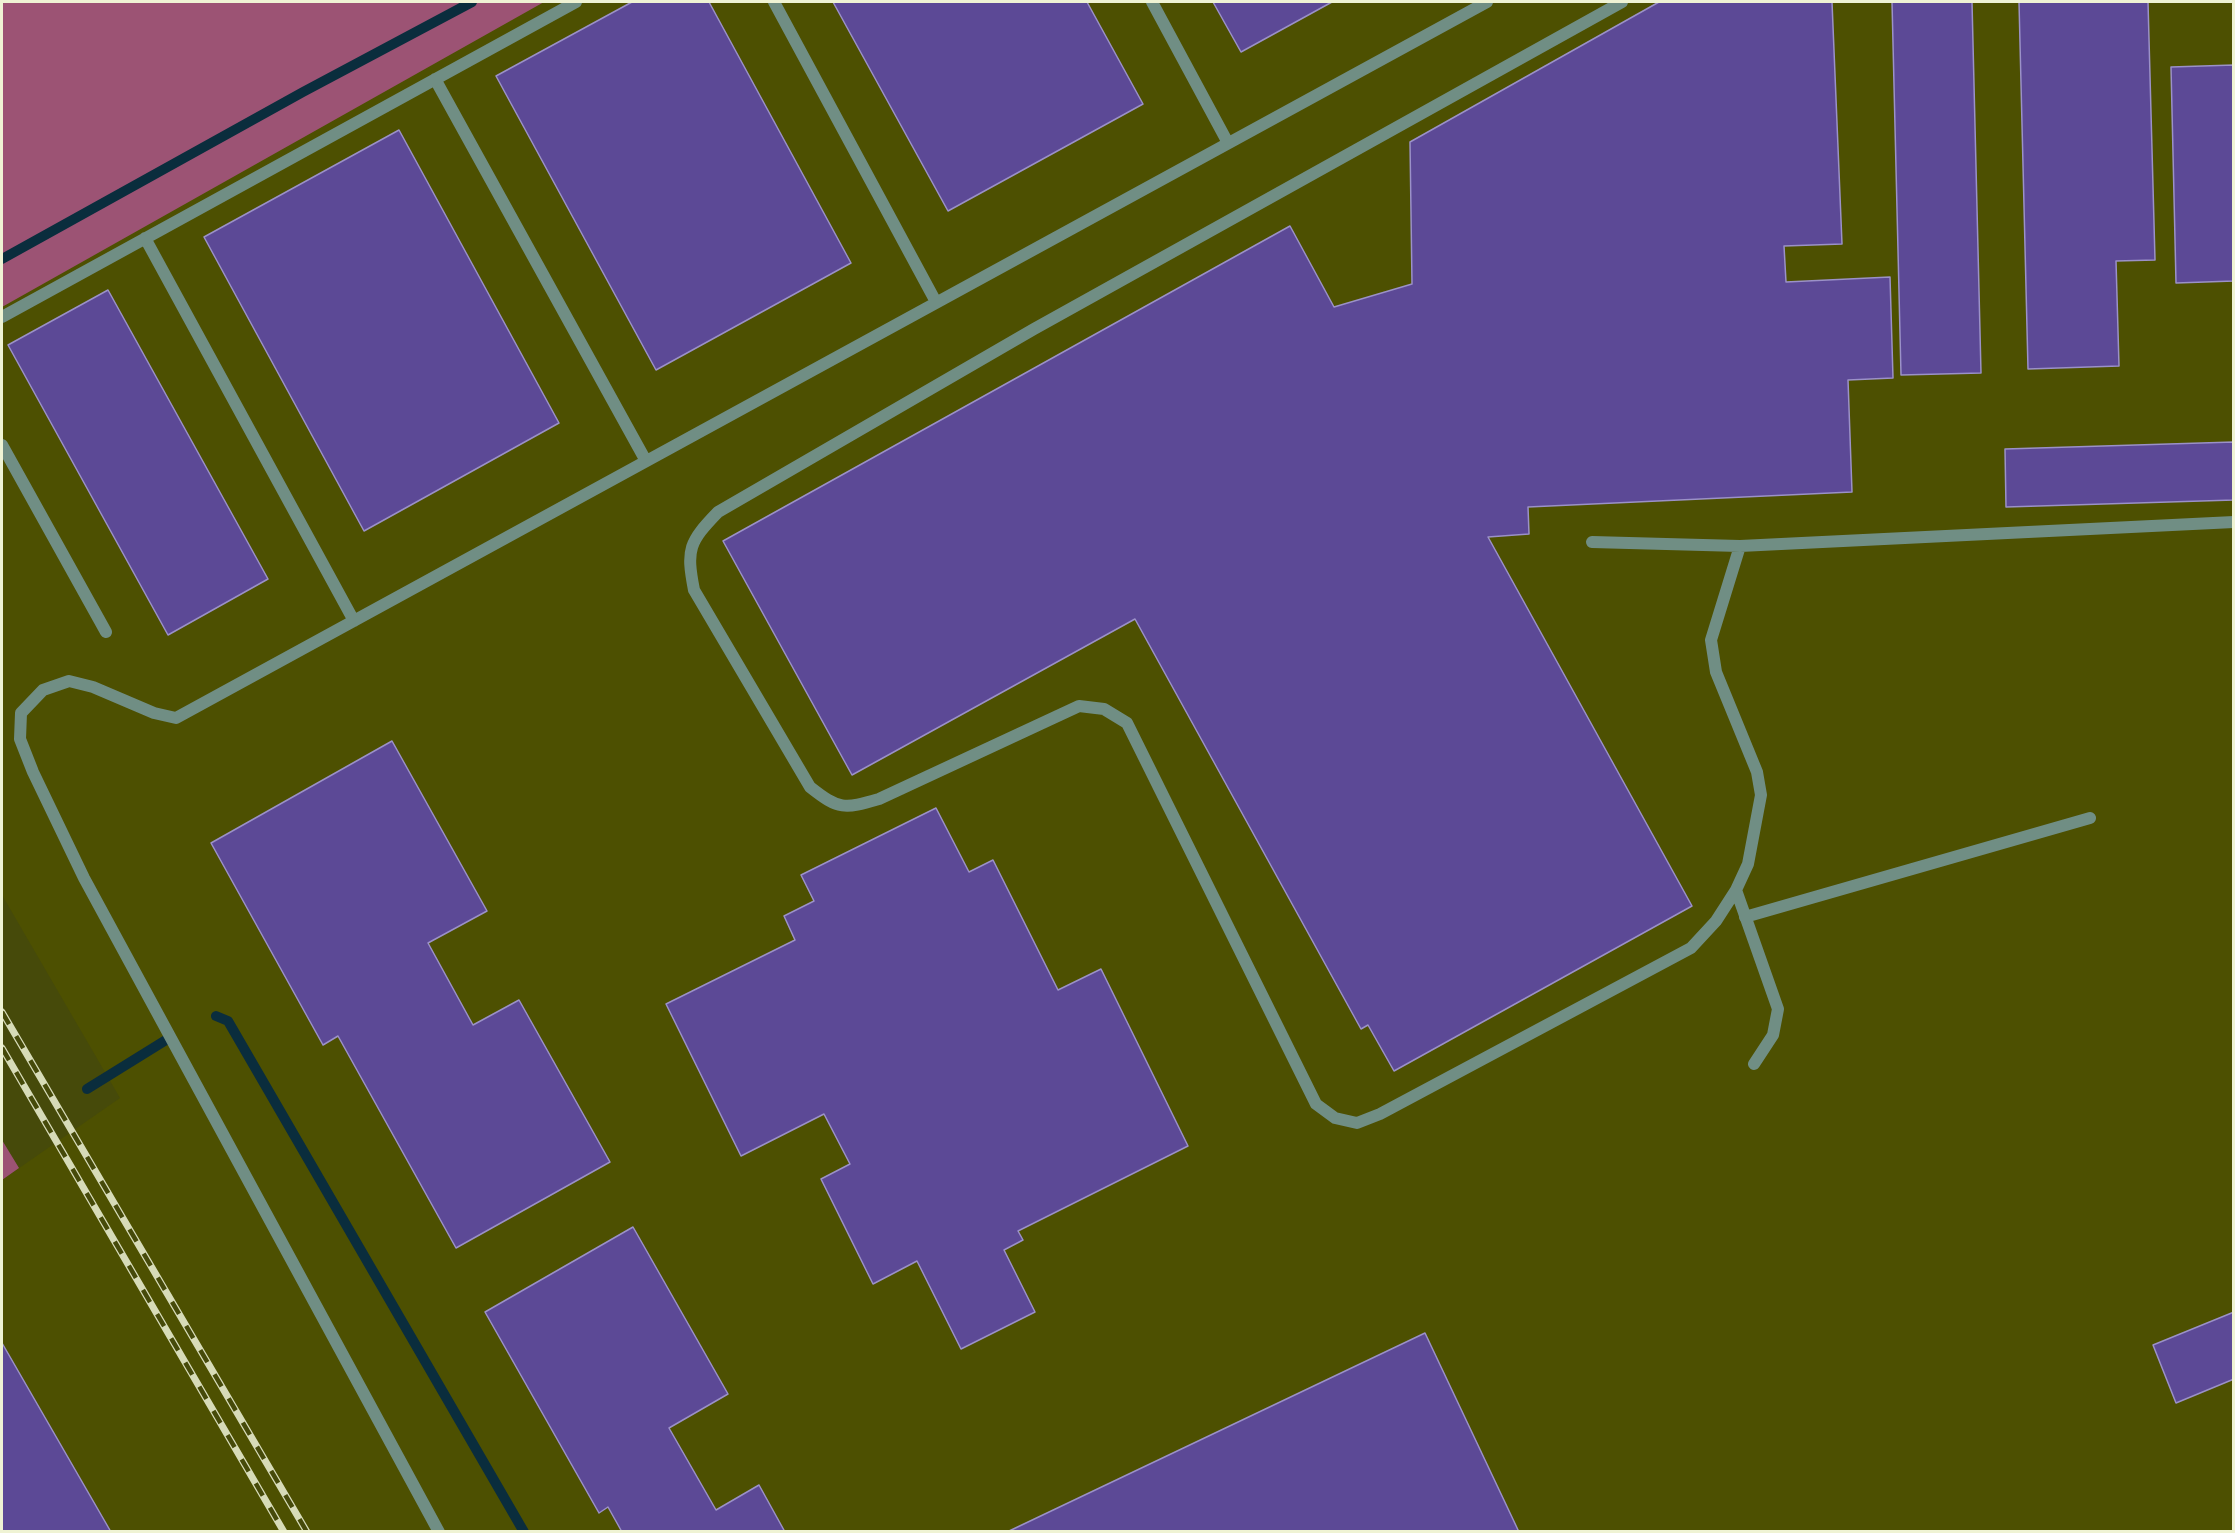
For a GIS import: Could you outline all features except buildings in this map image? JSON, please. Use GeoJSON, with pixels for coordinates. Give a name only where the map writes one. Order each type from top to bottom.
{"type":"FeatureCollection","features":[{"type":"Feature","properties":{"kind":"lane"},"geometry":{"type":"LineString","coordinates":[[2,317],[576,2]]}},
{"type":"Feature","properties":{"kind":"lane"},"geometry":{"type":"LineString","coordinates":[[774,2],[936,302]]}},
{"type":"Feature","properties":{"kind":"lane"},"geometry":{"type":"LineString","coordinates":[[1152,2],[1228,144]]}},
{"type":"Feature","properties":{"kind":"lane"},"geometry":{"type":"LineString","coordinates":[[439,1532],[84,878],[33,772],[20,739],[21,713],[43,690],[69,681],[93,687],[154,714],[176,718],[1487,2]]}},
{"type":"Feature","properties":{"kind":"lane"},"geometry":{"type":"LineString","coordinates":[[1622,2],[1034,329],[718,512],[697,534],[689,562],[694,590],[810,788],[831,803],[853,807],[879,799],[1079,706],[1104,709],[1127,723],[1316,1104],[1335,1118],[1357,1123],[1380,1114],[1691,948],[1716,921],[1736,890],[1748,864],[1761,795],[1757,772],[1716,672],[1711,640],[1740,546]]}},
{"type":"Feature","properties":{"kind":"lane"},"geometry":{"type":"LineString","coordinates":[[435,79],[646,461]]}},
{"type":"Feature","properties":{"kind":"lane"},"geometry":{"type":"LineString","coordinates":[[145,238],[354,621]]}},
{"type":"Feature","properties":{"kind":"lane"},"geometry":{"type":"LineString","coordinates":[[2,445],[106,632]]}},
{"type":"Feature","properties":{"kind":"lane"},"geometry":{"type":"LineString","coordinates":[[1592,542],[1740,546],[2234,522]]}},
{"type":"Feature","properties":{"kind":"lane"},"geometry":{"type":"LineString","coordinates":[[1745,918],[2090,818]]}},
{"type":"Feature","properties":{"kind":"lane"},"geometry":{"type":"LineString","coordinates":[[1736,890],[1778,1009],[1773,1035],[1754,1064]]}},
{"type":"Feature","properties":{"kind":"shaded area"},"geometry":{"type":"Polygon","coordinates":[[[2,2],[544,2],[2,307],[2,2]]]}},
{"type":"Feature","properties":{"kind":"shaded area"},"geometry":{"type":"Polygon","coordinates":[[[459,2],[2233,2],[2233,1531],[2,1531],[2,1180],[120,1098],[2,895],[2,252],[459,2]]]}},
{"type":"Feature","properties":{"kind":"shaded area"},"geometry":{"type":"Polygon","coordinates":[[[2,1140],[19,1168],[2,1180],[2,1140]]]}},
{"type":"Feature","properties":{"kind":"waterway"},"geometry":{"type":"LineString","coordinates":[[2,259],[303,92],[472,2]]}},
{"type":"Feature","properties":{"kind":"waterway"},"geometry":{"type":"LineString","coordinates":[[216,1016],[228,1021],[524,1532]]}},
{"type":"Feature","properties":{"kind":"waterway"},"geometry":{"type":"LineString","coordinates":[[87,1089],[166,1040]]}},
{"type":"Feature","properties":{"kind":"railway"},"geometry":{"type":"LineString","coordinates":[[2,1012],[307,1532]]}},
{"type":"Feature","properties":{"kind":"railway"},"geometry":{"type":"LineString","coordinates":[[2,1048],[284,1532]]}}]}
